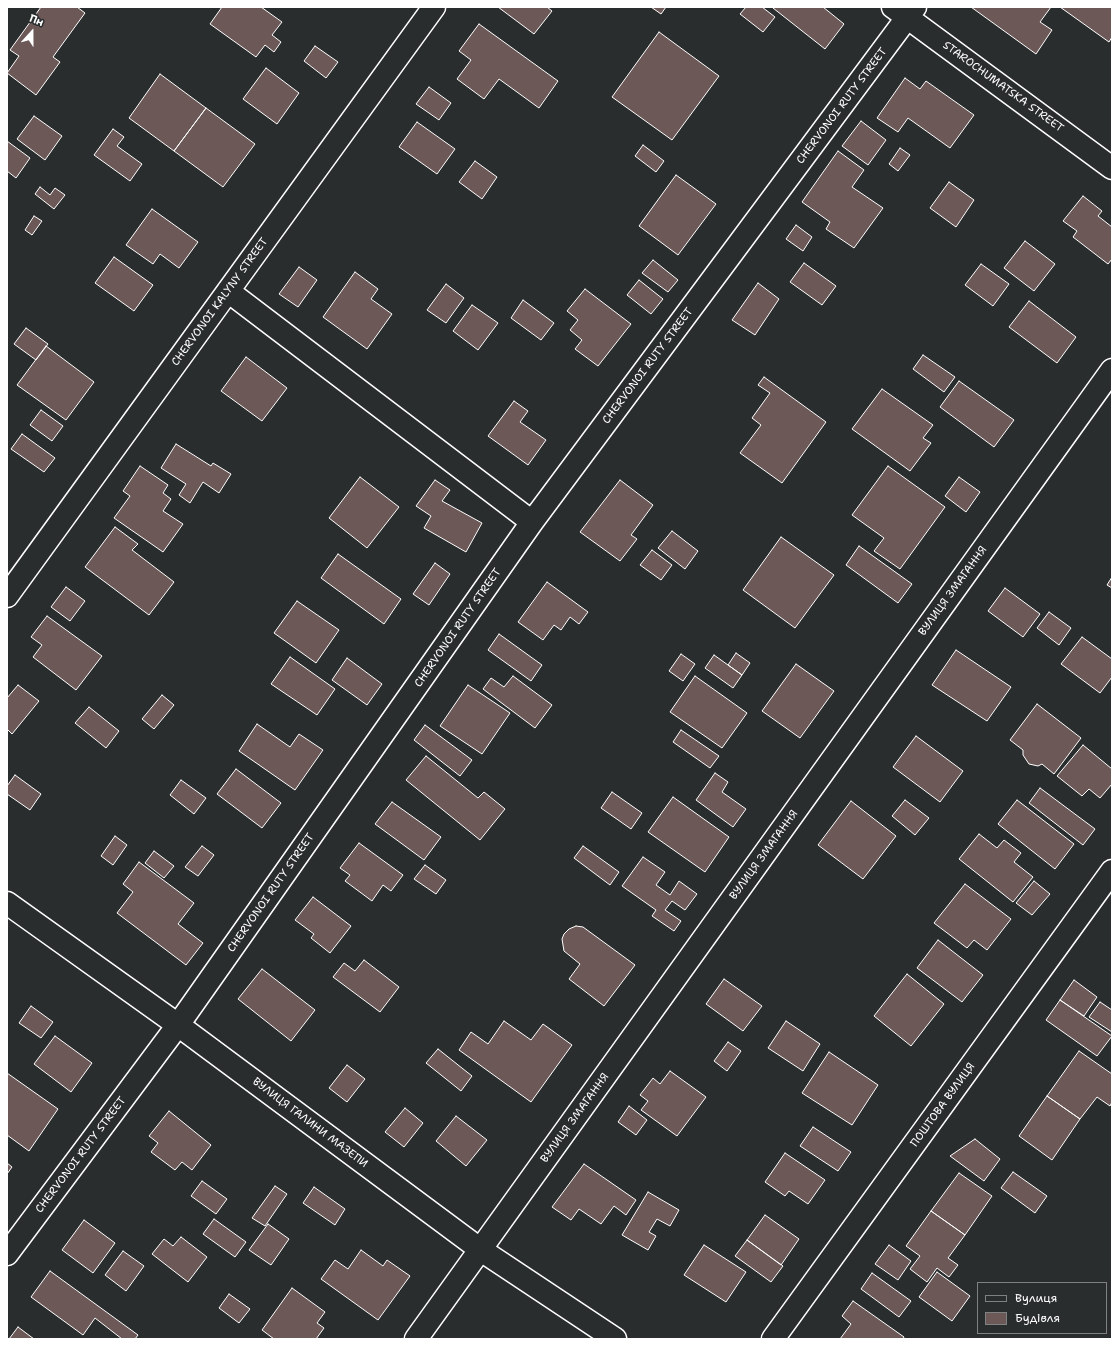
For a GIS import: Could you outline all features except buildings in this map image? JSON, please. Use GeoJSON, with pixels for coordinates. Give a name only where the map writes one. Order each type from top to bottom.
{"type":"FeatureCollection","features":[{"type":"Feature","properties":{"kind":"street","name":"CHERVONOI KALYNY STREET"},"geometry":{"type":"LineString","coordinates":[[7,596],[434,7]]}},
{"type":"Feature","properties":{"kind":"street","name":"STAROCHUMATSKA STREET"},"geometry":{"type":"LineString","coordinates":[[905,11],[1112,168]]}},
{"type":"Feature","properties":{"kind":"street","name":"CHERVONOI RUTY STREET"},"geometry":{"type":"LineString","coordinates":[[7,1254],[178,1025],[532,522],[905,11]]}},
{"type":"Feature","properties":{"kind":"street"},"geometry":{"type":"LineString","coordinates":[[228,292],[532,522]]}},
{"type":"Feature","properties":{"kind":"street","name":"ВУЛИЦЯ ЗМАГАННЯ"},"geometry":{"type":"LineString","coordinates":[[416,1339],[1112,370]]}},
{"type":"Feature","properties":{"kind":"street","name":"ПОШТОВА ВУЛИЦЯ"},"geometry":{"type":"LineString","coordinates":[[773,1339],[1112,871]]}},
{"type":"Feature","properties":{"kind":"street","name":"ВУЛИЦЯ ГАЛИНИ МАЗЕПИ"},"geometry":{"type":"LineString","coordinates":[[7,903],[178,1025],[481,1250],[615,1339]]}}]}
